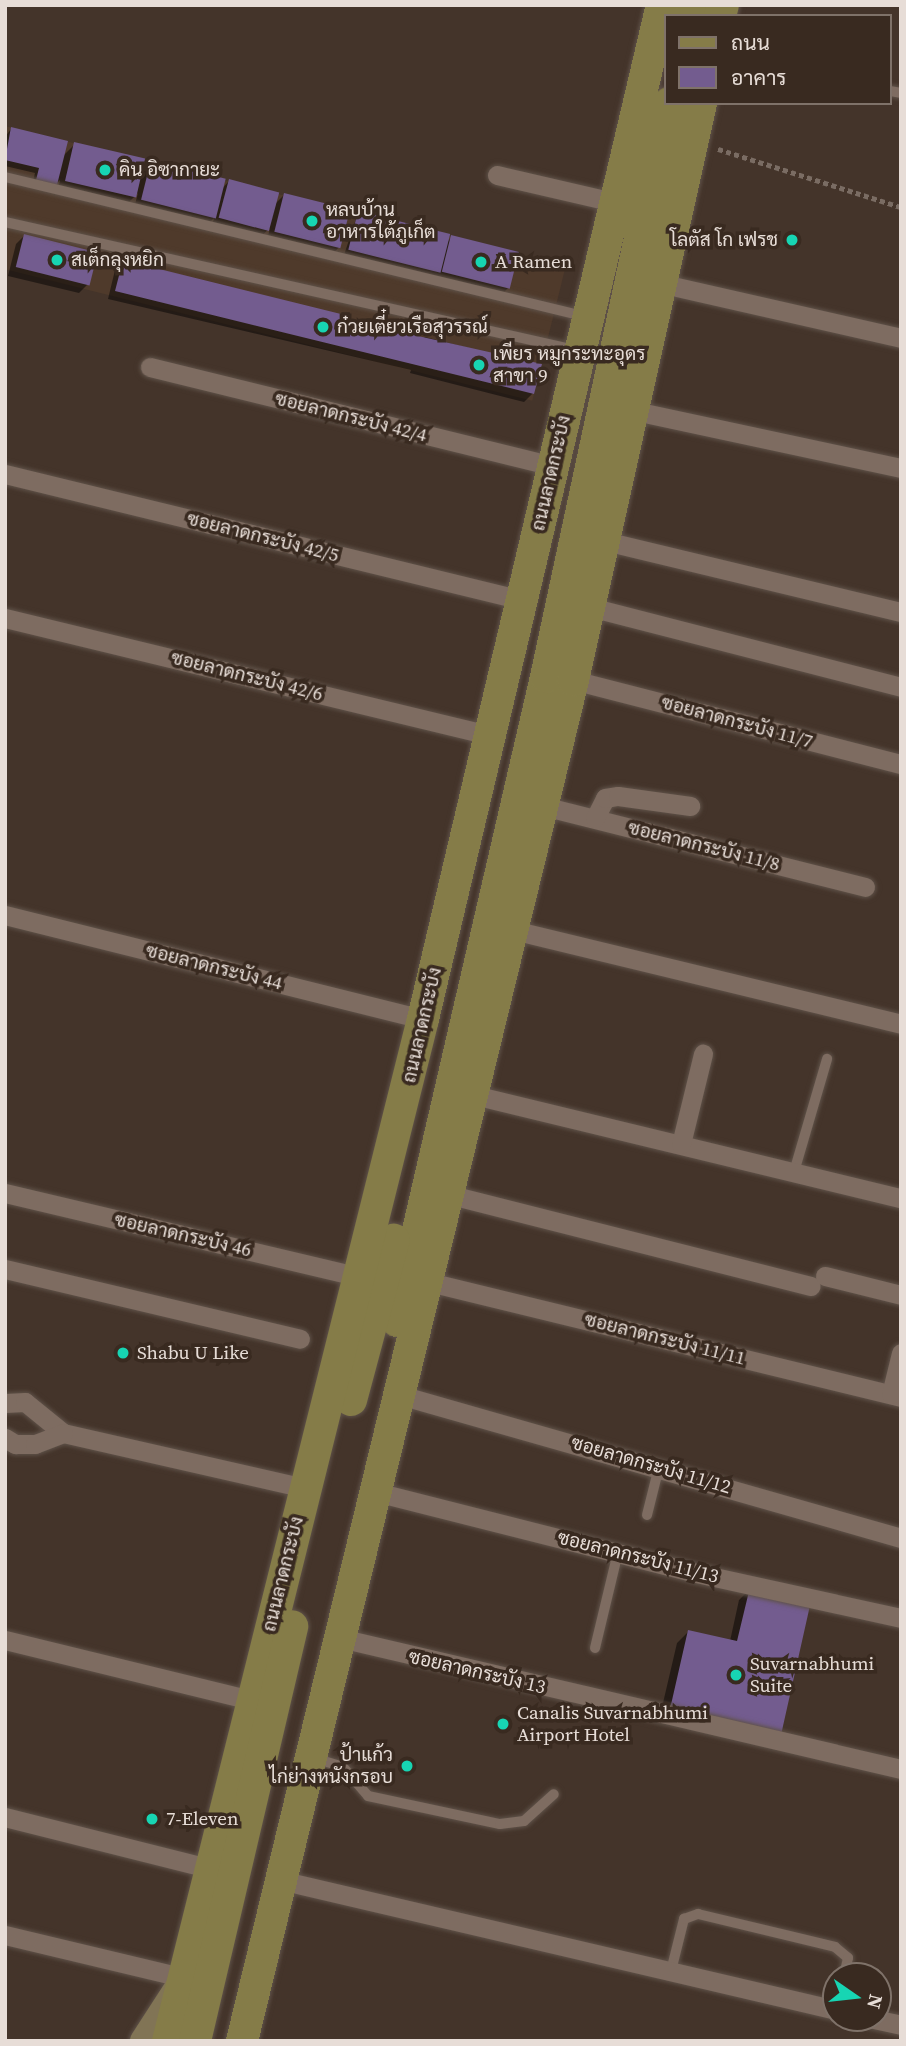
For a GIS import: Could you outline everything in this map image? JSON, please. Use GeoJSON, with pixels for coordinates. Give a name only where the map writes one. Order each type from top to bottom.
{"type":"FeatureCollection","features":[{"type":"Feature","properties":{"kind":"main road","name":"ถนนลาดกระบัง"},"geometry":{"type":"LineString","coordinates":[[168,2041],[179,1983],[424,1019],[579,351],[618,204],[662,5]]}},
{"type":"Feature","properties":{"kind":"main road"},"geometry":{"type":"LineString","coordinates":[[244,2040],[532,742],[669,105]]}},
{"type":"Feature","properties":{"kind":"main road"},"geometry":{"type":"LineString","coordinates":[[244,2040],[280,1880],[429,1282],[573,680],[664,284],[701,105]]}},
{"type":"Feature","properties":{"kind":"main road"},"geometry":{"type":"LineString","coordinates":[[195,2041],[305,1572],[389,1260],[551,595],[603,342],[604,255]]}},
{"type":"Feature","properties":{"kind":"street"},"geometry":{"type":"LineString","coordinates":[[497,175],[618,204]]}},
{"type":"Feature","properties":{"kind":"street"},"geometry":{"type":"LineString","coordinates":[[664,284],[901,338]]}},
{"type":"Feature","properties":{"kind":"street","name":"ซอยลาดกระบัง 42/4"},"geometry":{"type":"LineString","coordinates":[[150,367],[552,466]]}},
{"type":"Feature","properties":{"kind":"street"},"geometry":{"type":"LineString","coordinates":[[635,411],[901,468]]}},
{"type":"Feature","properties":{"kind":"street","name":"ซอยลาดกระบัง 42/5"},"geometry":{"type":"LineString","coordinates":[[5,474],[522,600]]}},
{"type":"Feature","properties":{"kind":"street"},"geometry":{"type":"LineString","coordinates":[[605,541],[901,612]]}},
{"type":"Feature","properties":{"kind":"street"},"geometry":{"type":"LineString","coordinates":[[590,607],[901,687]]}},
{"type":"Feature","properties":{"kind":"street","name":"ซอยลาดกระบัง 42/6"},"geometry":{"type":"LineString","coordinates":[[5,618],[489,735]]}},
{"type":"Feature","properties":{"kind":"street","name":"ซอยลาดกระบัง 11/7"},"geometry":{"type":"LineString","coordinates":[[573,680],[901,764]]}},
{"type":"Feature","properties":{"kind":"street"},"geometry":{"type":"LineString","coordinates":[[595,818],[605,798],[618,796],[690,806]]}},
{"type":"Feature","properties":{"kind":"street","name":"ซอยลาดกระบัง 11/8"},"geometry":{"type":"LineString","coordinates":[[543,806],[865,887]]}},
{"type":"Feature","properties":{"kind":"street","name":"ซอยลาดกระบัง 44"},"geometry":{"type":"LineString","coordinates":[[5,915],[424,1019]]}},
{"type":"Feature","properties":{"kind":"street"},"geometry":{"type":"LineString","coordinates":[[513,930],[901,1024]]}},
{"type":"Feature","properties":{"kind":"street"},"geometry":{"type":"LineString","coordinates":[[681,1144],[703,1054]]}},
{"type":"Feature","properties":{"kind":"street"},"geometry":{"type":"LineString","coordinates":[[474,1095],[901,1198]]}},
{"type":"Feature","properties":{"kind":"street","name":"ซอยลาดกระบัง 46"},"geometry":{"type":"LineString","coordinates":[[5,1193],[360,1277]]}},
{"type":"Feature","properties":{"kind":"street"},"geometry":{"type":"LineString","coordinates":[[450,1195],[818,1281],[901,1295]]}},
{"type":"Feature","properties":{"kind":"street"},"geometry":{"type":"LineString","coordinates":[[5,1269],[300,1339]]}},
{"type":"Feature","properties":{"kind":"street","name":"ซอยลาดกระบัง 11/11"},"geometry":{"type":"LineString","coordinates":[[429,1282],[896,1395]]}},
{"type":"Feature","properties":{"kind":"street"},"geometry":{"type":"LineString","coordinates":[[896,1395],[901,1353]]}},
{"type":"Feature","properties":{"kind":"street","name":"ซอยลาดกระบัง 11/12"},"geometry":{"type":"LineString","coordinates":[[400,1395],[659,1466],[901,1538]]}},
{"type":"Feature","properties":{"kind":"street"},"geometry":{"type":"LineString","coordinates":[[5,1402],[26,1402],[63,1433],[306,1488]]}},
{"type":"Feature","properties":{"kind":"street"},"geometry":{"type":"LineString","coordinates":[[5,1438],[15,1444],[35,1444],[63,1433]]}},
{"type":"Feature","properties":{"kind":"street","name":"ซอยลาดกระบัง 11/13"},"geometry":{"type":"LineString","coordinates":[[376,1492],[901,1618]]}},
{"type":"Feature","properties":{"kind":"street","name":"ซอยลาดกระบัง 13"},"geometry":{"type":"LineString","coordinates":[[340,1638],[901,1769]]}},
{"type":"Feature","properties":{"kind":"street"},"geometry":{"type":"LineString","coordinates":[[5,1640],[251,1700]]}},
{"type":"Feature","properties":{"kind":"street"},"geometry":{"type":"LineString","coordinates":[[5,1817],[208,1868]]}},
{"type":"Feature","properties":{"kind":"street"},"geometry":{"type":"LineString","coordinates":[[280,1880],[822,2007]]}},
{"type":"Feature","properties":{"kind":"street"},"geometry":{"type":"LineString","coordinates":[[5,1935],[179,1983],[144,2041]]}},
{"type":"Feature","properties":{"kind":"lane"},"geometry":{"type":"LineString","coordinates":[[5,177],[588,317]]}},
{"type":"Feature","properties":{"kind":"lane"},"geometry":{"type":"LineString","coordinates":[[5,222],[579,351]]}},
{"type":"Feature","properties":{"kind":"lane"},"geometry":{"type":"LineString","coordinates":[[794,1172],[827,1059]]}},
{"type":"Feature","properties":{"kind":"lane"},"geometry":{"type":"LineString","coordinates":[[648,1515],[659,1466]]}},
{"type":"Feature","properties":{"kind":"lane"},"geometry":{"type":"LineString","coordinates":[[595,1648],[618,1552]]}},
{"type":"Feature","properties":{"kind":"lane"},"geometry":{"type":"LineString","coordinates":[[310,1757],[343,1768],[368,1796],[500,1824],[524,1821],[554,1794]]}},
{"type":"Feature","properties":{"kind":"lane"},"geometry":{"type":"LineString","coordinates":[[671,1971],[684,1919],[698,1914],[835,1947],[848,1958],[847,1962]]}},
{"type":"Feature","properties":{"kind":"path"},"geometry":{"type":"LineString","coordinates":[[694,142],[901,206]]}},
{"type":"Feature","properties":{"kind":"shaded area"},"geometry":{"type":"Polygon","coordinates":[[[5,126],[566,266],[532,401],[5,269],[5,126]]]}},
{"type":"Feature","properties":{"kind":"building"},"geometry":{"type":"Polygon","coordinates":[[[11,127],[68,141],[57,185],[36,180],[39,168],[5,160],[11,127]]]}},
{"type":"Feature","properties":{"kind":"building","name":"คิน อิซากายะ"},"geometry":{"type":"Polygon","coordinates":[[[74,142],[145,158],[136,197],[65,181],[74,142]]]}},
{"type":"Feature","properties":{"kind":"building"},"geometry":{"type":"Polygon","coordinates":[[[151,160],[226,179],[216,218],[141,200],[151,160]]]}},
{"type":"Feature","properties":{"kind":"building"},"geometry":{"type":"Polygon","coordinates":[[[229,179],[279,192],[269,231],[219,218],[229,179]]]}},
{"type":"Feature","properties":{"kind":"building","name":"หลบบ้าน อาหารใต้ภูเก็ต"},"geometry":{"type":"Polygon","coordinates":[[[284,193],[350,209],[340,248],[274,232],[284,193]]]}},
{"type":"Feature","properties":{"kind":"building"},"geometry":{"type":"Polygon","coordinates":[[[358,211],[450,234],[441,273],[348,250],[358,211]]]}},
{"type":"Feature","properties":{"kind":"building","name":"สเต็กลุงหยิก"},"geometry":{"type":"Polygon","coordinates":[[[24,234],[98,252],[90,285],[16,267],[24,234]]]}},
{"type":"Feature","properties":{"kind":"building","name":"A Ramen"},"geometry":{"type":"Polygon","coordinates":[[[451,235],[519,252],[510,289],[442,272],[451,235]]]}},
{"type":"Feature","properties":{"kind":"building"},"geometry":{"type":"Polygon","coordinates":[[[123,260],[349,316],[347,320],[542,364],[534,394],[115,291],[123,260]]]}},
{"type":"Feature","properties":{"kind":"building","name":"Suvarnabhumi Suite"},"geometry":{"type":"Polygon","coordinates":[[[750,1587],[811,1601],[781,1735],[670,1709],[688,1630],[737,1641],[750,1587]]]}},
{"type":"Feature","properties":{"kind":"place","name":"คิน อิซากายะ"},"geometry":{"type":"Point","coordinates":[105,170]}},
{"type":"Feature","properties":{"kind":"place","name":"หลบบ้าน อาหารใต้ภูเก็ต"},"geometry":{"type":"Point","coordinates":[312,221]}},
{"type":"Feature","properties":{"kind":"place","name":"โลตัส โก เฟรช"},"geometry":{"type":"Point","coordinates":[792,240]}},
{"type":"Feature","properties":{"kind":"place","name":"สเต็กลุงหยิก"},"geometry":{"type":"Point","coordinates":[57,260]}},
{"type":"Feature","properties":{"kind":"place","name":"A Ramen"},"geometry":{"type":"Point","coordinates":[481,262]}},
{"type":"Feature","properties":{"kind":"place","name":"ก๋วยเตี๋ยวเรือสุวรรณ์"},"geometry":{"type":"Point","coordinates":[323,327]}},
{"type":"Feature","properties":{"kind":"place","name":"เพียร หมูกระทะอุดร สาขา 9"},"geometry":{"type":"Point","coordinates":[479,365]}},
{"type":"Feature","properties":{"kind":"place","name":"Shabu U Like"},"geometry":{"type":"Point","coordinates":[123,1353]}},
{"type":"Feature","properties":{"kind":"place","name":"Suvarnabhumi Suite"},"geometry":{"type":"Point","coordinates":[736,1675]}},
{"type":"Feature","properties":{"kind":"place","name":"Canalis Suvarnabhumi Airport Hotel"},"geometry":{"type":"Point","coordinates":[503,1724]}},
{"type":"Feature","properties":{"kind":"place","name":"ป้าแก้ว ไก่ย่างหนังกรอบ"},"geometry":{"type":"Point","coordinates":[407,1766]}},
{"type":"Feature","properties":{"kind":"place","name":"7-Eleven"},"geometry":{"type":"Point","coordinates":[152,1819]}}]}
